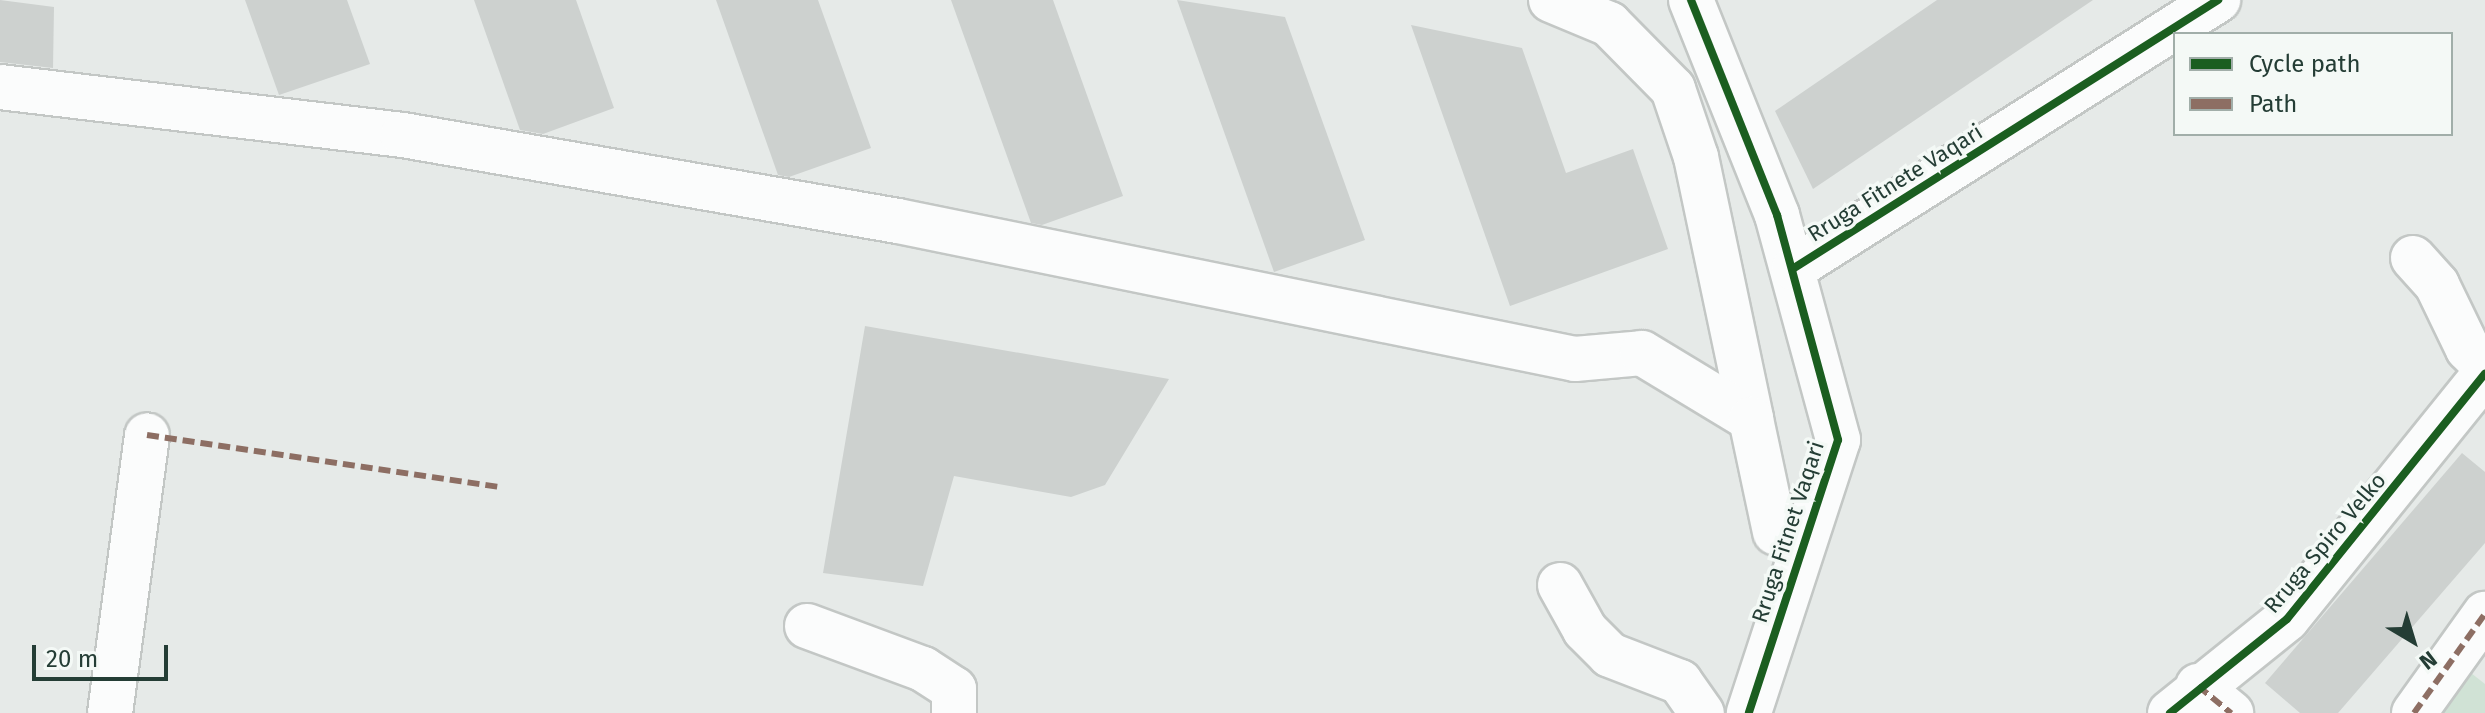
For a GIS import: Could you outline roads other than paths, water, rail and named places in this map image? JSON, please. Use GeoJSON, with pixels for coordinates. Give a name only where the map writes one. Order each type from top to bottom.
{"type":"FeatureCollection","features":[{"type":"Feature","properties":{"kind":"street"},"geometry":{"type":"LineString","coordinates":[[1551,0],[1609,24],[1673,89],[1696,157],[1775,532]]}},
{"type":"Feature","properties":{"kind":"street","name":"Rruga Fitnete Vaqari"},"geometry":{"type":"LineString","coordinates":[[1691,0],[1727,77],[1794,268],[2218,0]]}},
{"type":"Feature","properties":{"kind":"street"},"geometry":{"type":"LineString","coordinates":[[0,87],[403,135],[898,221],[1575,359],[1642,353],[1751,419]]}},
{"type":"Feature","properties":{"kind":"street"},"geometry":{"type":"LineString","coordinates":[[2413,258],[2437,285],[2468,349],[2485,366]]}},
{"type":"Feature","properties":{"kind":"street","name":"Rruga Fitnet Vaqari"},"geometry":{"type":"LineString","coordinates":[[1749,713],[1838,440],[1794,268]]}},
{"type":"Feature","properties":{"kind":"street","name":"Rruga Spiro Velko"},"geometry":{"type":"LineString","coordinates":[[2184,699],[2287,619],[2485,374]]}},
{"type":"Feature","properties":{"kind":"street"},"geometry":{"type":"LineString","coordinates":[[110,713],[147,435]]}},
{"type":"Feature","properties":{"kind":"street"},"geometry":{"type":"LineString","coordinates":[[1560,585],[1585,630],[1610,655],[1680,682],[1702,713]]}},
{"type":"Feature","properties":{"kind":"street"},"geometry":{"type":"LineString","coordinates":[[2414,713],[2485,614]]}},
{"type":"Feature","properties":{"kind":"street"},"geometry":{"type":"LineString","coordinates":[[807,626],[923,669],[954,689],[954,713]]}},
{"type":"Feature","properties":{"kind":"street"},"geometry":{"type":"LineString","coordinates":[[2184,699],[2231,713]]}}]}
